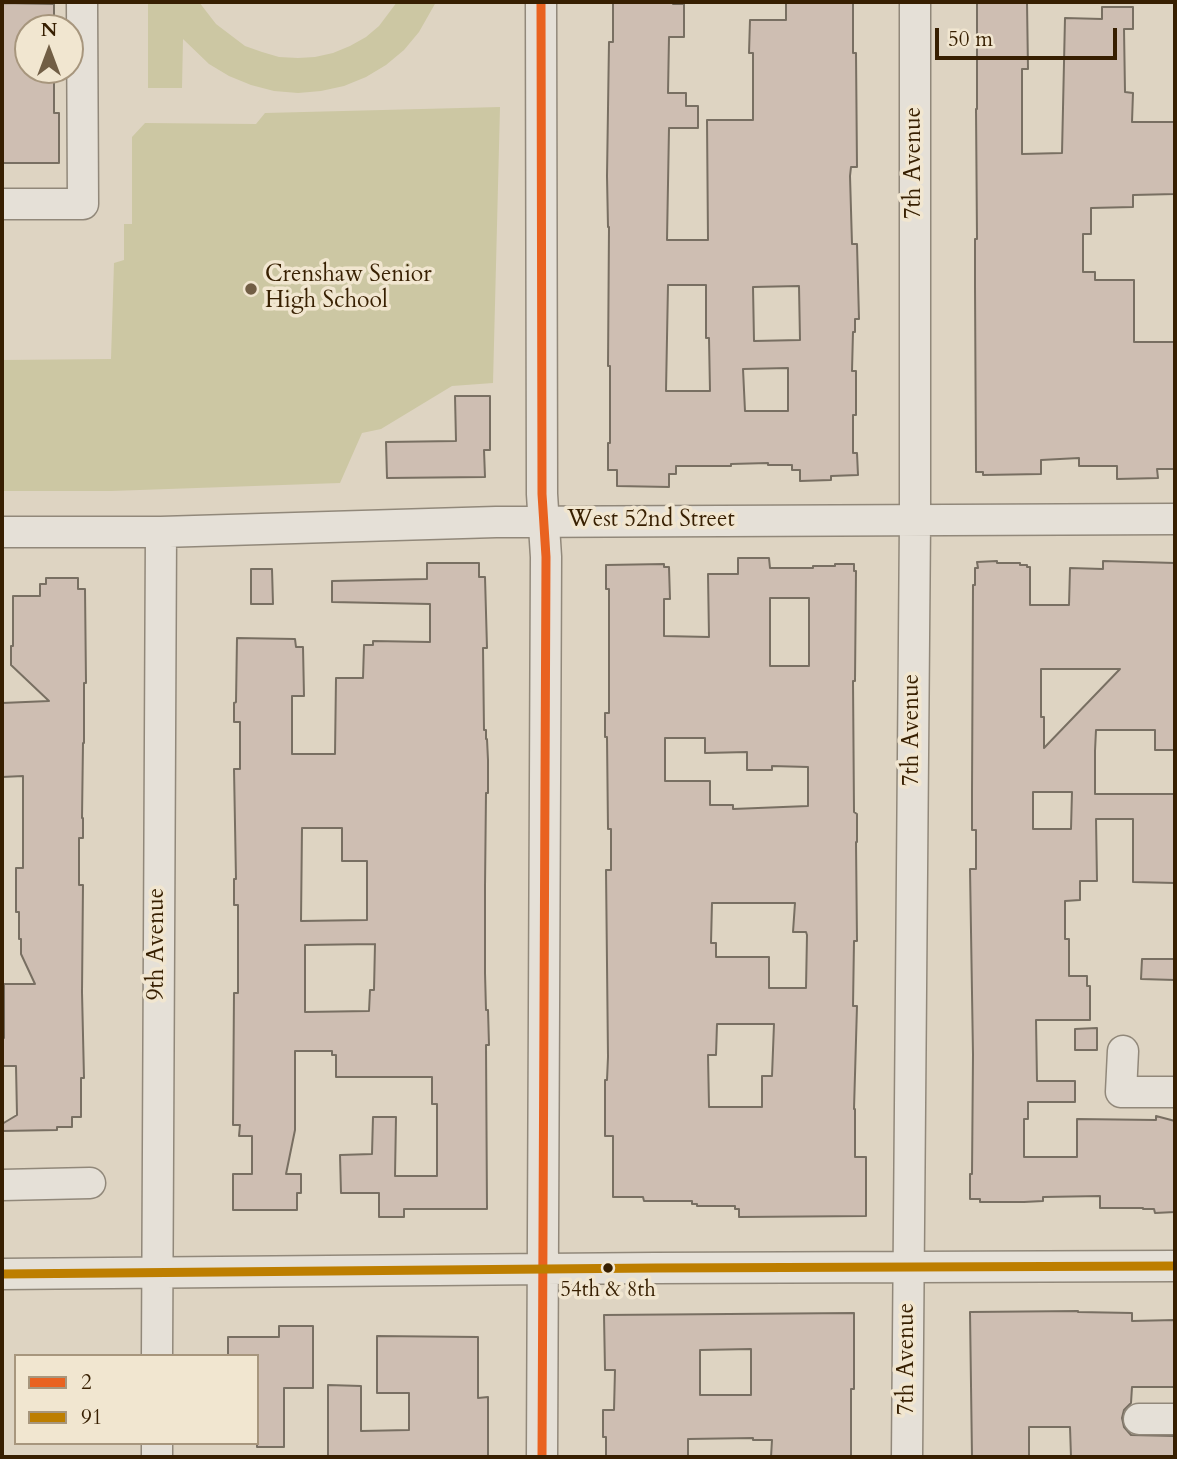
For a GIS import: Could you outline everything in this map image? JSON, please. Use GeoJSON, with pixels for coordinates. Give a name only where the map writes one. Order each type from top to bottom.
{"type":"FeatureCollection","features":[{"type":"Feature","properties":{"kind":"street"},"geometry":{"type":"LineString","coordinates":[[2,204],[83,204],[82,2]]}},
{"type":"Feature","properties":{"kind":"street"},"geometry":{"type":"LineString","coordinates":[[541,2],[542,494],[547,557],[542,1457]]}},
{"type":"Feature","properties":{"kind":"street","name":"7th Avenue"},"geometry":{"type":"LineString","coordinates":[[908,1457],[915,521],[915,2]]}},
{"type":"Feature","properties":{"kind":"street","name":"West 52nd Street"},"geometry":{"type":"LineString","coordinates":[[2,532],[160,531],[544,521],[1175,519]]}},
{"type":"Feature","properties":{"kind":"street","name":"9th Avenue"},"geometry":{"type":"LineString","coordinates":[[157,1354],[160,531]]}},
{"type":"Feature","properties":{"kind":"street"},"geometry":{"type":"LineString","coordinates":[[1123,1051],[1121,1092],[1175,1092]]}},
{"type":"Feature","properties":{"kind":"street"},"geometry":{"type":"LineString","coordinates":[[2,1185],[89,1183]]}},
{"type":"Feature","properties":{"kind":"street"},"geometry":{"type":"LineString","coordinates":[[2,1275],[1175,1266]]}},
{"type":"Feature","properties":{"kind":"street"},"geometry":{"type":"LineString","coordinates":[[1139,1419],[1175,1419]]}},
{"type":"Feature","properties":{"kind":"shaded area"},"geometry":{"type":"Polygon","coordinates":[[[148,2],[199,2],[216,24],[245,46],[279,57],[298,58],[333,53],[366,37],[379,26],[397,2],[436,2],[419,32],[404,50],[386,65],[344,86],[298,93],[274,91],[229,76],[209,64],[183,39],[182,88],[148,88],[148,2]]]}},
{"type":"Feature","properties":{"kind":"shaded area"},"geometry":{"type":"Polygon","coordinates":[[[500,107],[493,383],[452,386],[381,429],[362,433],[340,483],[111,491],[2,491],[2,360],[111,359],[114,263],[124,260],[124,224],[132,224],[132,137],[145,123],[256,124],[265,113],[500,107]]]}},
{"type":"Feature","properties":{"kind":"building"},"geometry":{"type":"Polygon","coordinates":[[[613,2],[684,4],[684,37],[669,37],[668,93],[686,93],[686,106],[698,106],[698,128],[669,128],[667,240],[708,240],[707,120],[753,120],[750,20],[786,20],[786,2],[853,2],[857,167],[851,167],[850,176],[852,244],[857,244],[859,319],[855,319],[853,332],[852,371],[856,371],[853,453],[857,453],[858,475],[831,476],[831,480],[800,481],[800,470],[792,470],[792,465],[768,463],[676,466],[676,474],[669,474],[669,487],[617,486],[617,470],[608,470],[610,366],[607,176],[609,42],[613,42],[613,2]],[[668,285],[666,391],[710,391],[706,285],[668,285]],[[799,286],[753,287],[754,341],[800,340],[799,286]],[[788,368],[743,369],[745,411],[788,411],[788,368]]]}},
{"type":"Feature","properties":{"kind":"building"},"geometry":{"type":"Polygon","coordinates":[[[977,2],[1027,2],[1028,69],[1022,69],[1022,154],[1062,153],[1065,18],[1102,19],[1102,7],[1133,7],[1133,29],[1124,29],[1125,92],[1133,93],[1132,122],[1175,122],[1175,194],[1133,195],[1133,207],[1091,208],[1091,234],[1083,234],[1083,272],[1095,272],[1095,280],[1134,280],[1134,342],[1175,342],[1175,469],[1157,469],[1158,478],[1117,479],[1117,466],[1079,466],[1079,458],[1041,460],[1041,474],[983,475],[983,472],[976,472],[977,2]]]}},
{"type":"Feature","properties":{"kind":"building"},"geometry":{"type":"Polygon","coordinates":[[[2,3],[54,4],[54,14],[14,14],[14,84],[54,84],[54,113],[59,113],[59,163],[2,163],[2,3]]]}},
{"type":"Feature","properties":{"kind":"building"},"geometry":{"type":"Polygon","coordinates":[[[455,396],[490,396],[490,450],[484,450],[485,477],[387,478],[386,442],[456,441],[455,396]]]}},
{"type":"Feature","properties":{"kind":"building"},"geometry":{"type":"Polygon","coordinates":[[[738,558],[769,558],[770,568],[854,564],[856,571],[853,681],[857,941],[854,941],[853,1006],[857,1006],[854,1109],[855,1157],[866,1157],[866,1216],[739,1217],[739,1209],[735,1209],[735,1206],[697,1206],[692,1204],[692,1201],[644,1201],[643,1197],[613,1197],[613,1136],[605,1136],[605,1080],[608,1057],[606,870],[611,870],[605,737],[605,713],[609,713],[609,589],[606,589],[606,565],[664,564],[664,567],[669,567],[670,599],[664,599],[664,636],[709,637],[708,574],[738,574],[738,558]],[[770,598],[770,666],[809,666],[809,598],[770,598]],[[665,738],[665,781],[710,781],[710,805],[733,805],[733,809],[808,806],[808,767],[772,766],[772,770],[747,770],[747,752],[705,753],[705,738],[665,738]],[[712,903],[711,943],[716,943],[716,957],[769,957],[769,988],[806,988],[807,935],[806,932],[793,932],[795,903],[712,903]],[[717,1024],[716,1055],[708,1055],[709,1107],[762,1107],[762,1076],[772,1076],[774,1024],[717,1024]]]}},
{"type":"Feature","properties":{"kind":"building"},"geometry":{"type":"Polygon","coordinates":[[[1103,561],[1175,563],[1175,750],[1155,750],[1155,730],[1096,730],[1095,794],[1175,794],[1175,883],[1133,882],[1133,819],[1096,819],[1097,881],[1080,881],[1080,900],[1065,901],[1069,976],[1087,976],[1087,986],[1090,986],[1090,1020],[1036,1020],[1037,1081],[1075,1081],[1075,1102],[1028,1102],[1028,1119],[1024,1119],[1024,1157],[1077,1157],[1077,1119],[1156,1120],[1156,1116],[1175,1121],[1175,1212],[1155,1213],[1154,1209],[1143,1208],[1100,1208],[1100,1196],[1043,1197],[1043,1201],[1024,1202],[980,1202],[980,1199],[970,1199],[973,1055],[970,869],[976,869],[976,830],[972,830],[973,585],[977,562],[1020,563],[1030,567],[1030,605],[1069,605],[1070,568],[1103,569],[1103,561]],[[1041,669],[1041,717],[1044,717],[1044,748],[1120,669],[1041,669]],[[1033,792],[1033,829],[1071,829],[1072,792],[1033,792]]]}},
{"type":"Feature","properties":{"kind":"building"},"geometry":{"type":"Polygon","coordinates":[[[427,563],[479,563],[479,577],[485,577],[487,648],[483,648],[484,730],[487,739],[488,793],[485,973],[489,1045],[486,1045],[487,1209],[404,1209],[404,1217],[379,1217],[379,1193],[341,1193],[340,1155],[372,1154],[373,1117],[396,1117],[395,1176],[437,1176],[437,1104],[432,1104],[432,1077],[336,1077],[336,1055],[332,1055],[332,1051],[295,1051],[295,1130],[286,1174],[301,1174],[297,1210],[233,1210],[233,1174],[252,1174],[252,1136],[239,1136],[240,1125],[233,1125],[234,993],[238,993],[238,905],[234,905],[234,769],[240,769],[240,722],[234,722],[237,638],[295,639],[296,647],[303,647],[304,696],[292,696],[292,754],[335,754],[336,678],[363,678],[364,645],[373,645],[373,641],[430,642],[430,604],[332,602],[332,581],[427,579],[427,563]],[[302,828],[301,921],[367,920],[367,861],[342,861],[342,828],[302,828]],[[375,944],[305,945],[305,1012],[369,1011],[370,990],[374,990],[375,944]]]}},
{"type":"Feature","properties":{"kind":"building"},"geometry":{"type":"Polygon","coordinates":[[[251,569],[272,569],[273,604],[251,604],[251,569]]]}},
{"type":"Feature","properties":{"kind":"building"},"geometry":{"type":"Polygon","coordinates":[[[46,578],[78,578],[78,589],[85,589],[83,838],[79,838],[79,885],[83,885],[84,1078],[81,1078],[81,1117],[72,1117],[72,1127],[57,1127],[57,1130],[2,1131],[2,1124],[17,1115],[16,1066],[2,1066],[4,984],[35,984],[21,954],[19,912],[16,912],[16,868],[23,868],[23,776],[2,777],[2,703],[49,701],[11,665],[13,596],[40,596],[40,584],[46,584],[46,578]]]}},
{"type":"Feature","properties":{"kind":"building"},"geometry":{"type":"Polygon","coordinates":[[[1142,959],[1175,959],[1175,980],[1141,979],[1142,959]]]}},
{"type":"Feature","properties":{"kind":"building"},"geometry":{"type":"Polygon","coordinates":[[[1097,1028],[1097,1050],[1075,1050],[1075,1029],[1097,1028]]]}},
{"type":"Feature","properties":{"kind":"building"},"geometry":{"type":"Polygon","coordinates":[[[970,1312],[1132,1313],[1132,1321],[1175,1320],[1175,1387],[1132,1387],[1131,1403],[1124,1410],[1122,1418],[1124,1427],[1131,1435],[1175,1436],[1175,1457],[1071,1457],[1070,1427],[1029,1427],[1029,1457],[972,1457],[970,1312]]]}},
{"type":"Feature","properties":{"kind":"building"},"geometry":{"type":"Polygon","coordinates":[[[854,1313],[851,1457],[771,1457],[772,1440],[753,1438],[688,1439],[688,1457],[606,1457],[603,1410],[614,1410],[615,1370],[605,1370],[604,1315],[854,1313]],[[751,1349],[700,1350],[700,1395],[751,1395],[751,1349]]]}},
{"type":"Feature","properties":{"kind":"building"},"geometry":{"type":"Polygon","coordinates":[[[279,1326],[313,1326],[313,1388],[284,1388],[284,1447],[257,1447],[259,1354],[228,1354],[228,1337],[279,1337],[279,1326]]]}},
{"type":"Feature","properties":{"kind":"building"},"geometry":{"type":"Polygon","coordinates":[[[377,1336],[478,1337],[478,1398],[488,1397],[488,1457],[328,1457],[328,1385],[361,1386],[361,1431],[409,1430],[409,1393],[377,1393],[377,1336]]]}},
{"type":"Feature","properties":{"kind":"transit line","name":"2"},"geometry":{"type":"LineString","coordinates":[[541,2],[542,494],[546,557],[542,1457]]}},
{"type":"Feature","properties":{"kind":"transit line","name":"91"},"geometry":{"type":"LineString","coordinates":[[2,1274],[1175,1266]]}},
{"type":"Feature","properties":{"kind":"place","name":"Crenshaw Senior High School"},"geometry":{"type":"Point","coordinates":[251,289]}},
{"type":"Feature","properties":{"kind":"place","name":"54th & 8th"},"geometry":{"type":"Point","coordinates":[608,1268]}}]}
